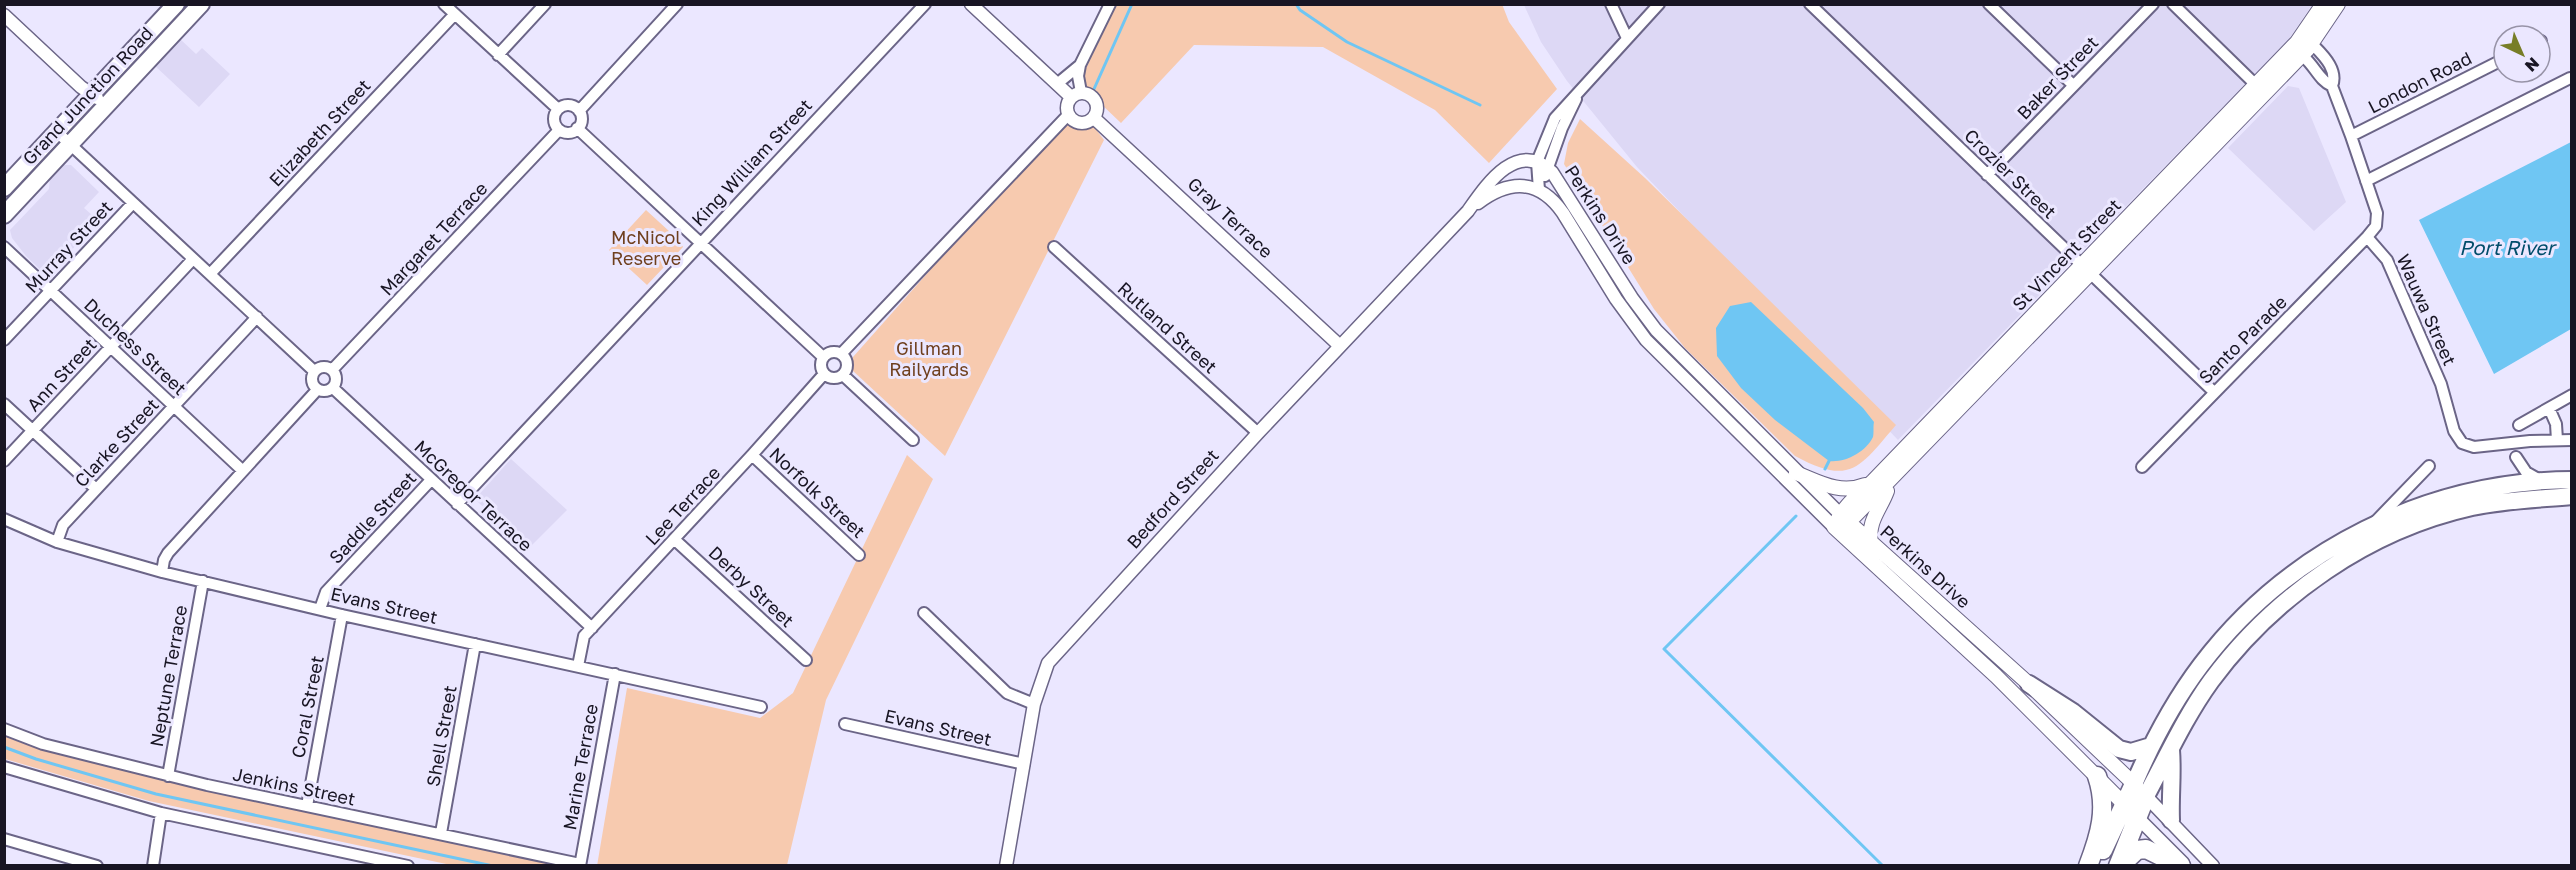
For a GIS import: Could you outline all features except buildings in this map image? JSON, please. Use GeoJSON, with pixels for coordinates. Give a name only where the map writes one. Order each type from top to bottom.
{"type":"FeatureCollection","features":[{"type":"Feature","properties":{"kind":"highway","name":"Grand Junction Road"},"geometry":{"type":"LineString","coordinates":[[4,188],[176,4]]}},
{"type":"Feature","properties":{"kind":"highway","name":"Grand Junction Road"},"geometry":{"type":"LineString","coordinates":[[4,215],[201,4]]}},
{"type":"Feature","properties":{"kind":"highway"},"geometry":{"type":"LineString","coordinates":[[2096,866],[2131,811],[2140,790],[2151,746],[2177,700],[2201,665],[2230,630],[2277,586],[2322,552],[2372,525],[2412,508],[2466,492],[2540,480],[2571,480]]}},
{"type":"Feature","properties":{"kind":"highway"},"geometry":{"type":"LineString","coordinates":[[2140,790],[2170,750],[2210,682],[2245,640],[2283,603],[2339,562],[2376,541],[2417,524],[2470,507],[2571,496]]}},
{"type":"Feature","properties":{"kind":"highway"},"geometry":{"type":"LineString","coordinates":[[2029,684],[2073,712],[2119,749],[2131,752],[2151,746]]}},
{"type":"Feature","properties":{"kind":"highway"},"geometry":{"type":"LineString","coordinates":[[2170,750],[2173,769],[2170,789],[2171,820]]}},
{"type":"Feature","properties":{"kind":"highway"},"geometry":{"type":"LineString","coordinates":[[2088,866],[2100,835],[2102,816],[2102,792],[2097,776]]}},
{"type":"Feature","properties":{"kind":"highway"},"geometry":{"type":"LineString","coordinates":[[2119,866],[2131,811]]}},
{"type":"Feature","properties":{"kind":"highway"},"geometry":{"type":"LineString","coordinates":[[2119,866],[2137,850],[2146,849],[2183,866]]}},
{"type":"Feature","properties":{"kind":"main road","name":"St Vincent Street"},"geometry":{"type":"LineString","coordinates":[[2086,270],[2256,85],[2302,46],[2323,4]]}},
{"type":"Feature","properties":{"kind":"main road","name":"St Vincent Street"},"geometry":{"type":"LineString","coordinates":[[1834,527],[1880,484],[2302,46],[2338,4]]}},
{"type":"Feature","properties":{"kind":"main road"},"geometry":{"type":"LineString","coordinates":[[1796,473],[1841,489],[1853,490],[1880,484],[1887,492],[1870,528],[1871,542]]}},
{"type":"Feature","properties":{"kind":"main road","name":"Perkins Drive"},"geometry":{"type":"LineString","coordinates":[[1844,518],[2029,684],[2140,790]]}},
{"type":"Feature","properties":{"kind":"main road","name":"Perkins Drive"},"geometry":{"type":"LineString","coordinates":[[1834,527],[1996,676],[2131,811]]}},
{"type":"Feature","properties":{"kind":"street"},"geometry":{"type":"LineString","coordinates":[[444,4],[558,109]]}},
{"type":"Feature","properties":{"kind":"street"},"geometry":{"type":"LineString","coordinates":[[498,55],[545,4]]}},
{"type":"Feature","properties":{"kind":"street"},"geometry":{"type":"LineString","coordinates":[[579,111],[677,4]]}},
{"type":"Feature","properties":{"kind":"street","name":"King William Street"},"geometry":{"type":"LineString","coordinates":[[457,504],[700,242],[926,4]]}},
{"type":"Feature","properties":{"kind":"street"},"geometry":{"type":"LineString","coordinates":[[971,4],[1057,84],[1076,95],[1089,94],[1095,99],[1097,111],[1094,118],[1084,123],[1068,115]]}},
{"type":"Feature","properties":{"kind":"street"},"geometry":{"type":"LineString","coordinates":[[841,354],[1068,115],[1067,104],[1076,95],[1080,65],[1110,4]]}},
{"type":"Feature","properties":{"kind":"street"},"geometry":{"type":"LineString","coordinates":[[1611,4],[1627,38]]}},
{"type":"Feature","properties":{"kind":"street"},"geometry":{"type":"LineString","coordinates":[[1539,190],[1542,165],[1555,118],[1659,4]]}},
{"type":"Feature","properties":{"kind":"street","name":"Crozier Street"},"geometry":{"type":"LineString","coordinates":[[1810,4],[2214,392]]}},
{"type":"Feature","properties":{"kind":"street"},"geometry":{"type":"LineString","coordinates":[[1989,4],[2073,85]]}},
{"type":"Feature","properties":{"kind":"street","name":"Baker Street"},"geometry":{"type":"LineString","coordinates":[[1987,175],[2153,4]]}},
{"type":"Feature","properties":{"kind":"street"},"geometry":{"type":"LineString","coordinates":[[2173,4],[2256,85]]}},
{"type":"Feature","properties":{"kind":"street","name":"Elizabeth Street"},"geometry":{"type":"LineString","coordinates":[[210,274],[454,15]]}},
{"type":"Feature","properties":{"kind":"street"},"geometry":{"type":"LineString","coordinates":[[6,18],[81,87],[106,106]]}},
{"type":"Feature","properties":{"kind":"street"},"geometry":{"type":"LineString","coordinates":[[2302,46],[2315,47],[2326,58],[2334,79],[2332,86],[2377,213],[2376,226],[2367,237]]}},
{"type":"Feature","properties":{"kind":"street"},"geometry":{"type":"LineString","coordinates":[[1057,84],[1080,65]]}},
{"type":"Feature","properties":{"kind":"street","name":"London Road"},"geometry":{"type":"LineString","coordinates":[[2351,136],[2492,65]]}},
{"type":"Feature","properties":{"kind":"street"},"geometry":{"type":"LineString","coordinates":[[2366,181],[2570,78]]}},
{"type":"Feature","properties":{"kind":"street"},"geometry":{"type":"LineString","coordinates":[[567,106],[579,111],[581,123],[577,128],[568,133],[559,130],[554,118],[558,109],[567,106]]}},
{"type":"Feature","properties":{"kind":"street","name":"Gray Terrace"},"geometry":{"type":"LineString","coordinates":[[1094,118],[1340,346]]}},
{"type":"Feature","properties":{"kind":"street"},"geometry":{"type":"LineString","coordinates":[[577,128],[823,357]]}},
{"type":"Feature","properties":{"kind":"street","name":"Margaret Terrace"},"geometry":{"type":"LineString","coordinates":[[332,370],[559,130]]}},
{"type":"Feature","properties":{"kind":"street"},"geometry":{"type":"LineString","coordinates":[[57,132],[314,371]]}},
{"type":"Feature","properties":{"kind":"street","name":"Perkins Drive"},"geometry":{"type":"LineString","coordinates":[[1468,211],[1487,185],[1508,166],[1522,161],[1542,165],[1564,189],[1650,323],[1796,473],[1844,518]]}},
{"type":"Feature","properties":{"kind":"street","name":"Perkins Drive"},"geometry":{"type":"LineString","coordinates":[[1468,211],[1501,189],[1520,186],[1539,190],[1548,196],[1560,208],[1616,299],[1646,340],[1834,527]]}},
{"type":"Feature","properties":{"kind":"street","name":"Murray Street"},"geometry":{"type":"LineString","coordinates":[[4,340],[134,203]]}},
{"type":"Feature","properties":{"kind":"street","name":"Bedford Street"},"geometry":{"type":"LineString","coordinates":[[1006,866],[1035,704],[1042,677],[1057,653],[1258,433],[1468,211]]}},
{"type":"Feature","properties":{"kind":"street","name":"Wauwa Street"},"geometry":{"type":"LineString","coordinates":[[2367,237],[2387,260],[2441,384],[2454,431],[2462,442],[2474,447],[2571,440]]}},
{"type":"Feature","properties":{"kind":"street","name":"Santo Parade"},"geometry":{"type":"LineString","coordinates":[[2142,467],[2367,237]]}},
{"type":"Feature","properties":{"kind":"street","name":"Duchess Street"},"geometry":{"type":"LineString","coordinates":[[4,247],[243,471]]}},
{"type":"Feature","properties":{"kind":"street","name":"Rutland Street"},"geometry":{"type":"LineString","coordinates":[[1054,247],[1258,433]]}},
{"type":"Feature","properties":{"kind":"street","name":"Ann Street"},"geometry":{"type":"LineString","coordinates":[[4,461],[193,259]]}},
{"type":"Feature","properties":{"kind":"street","name":"Clarke Street"},"geometry":{"type":"LineString","coordinates":[[57,543],[63,525],[257,318]]}},
{"type":"Feature","properties":{"kind":"street"},"geometry":{"type":"LineString","coordinates":[[830,352],[841,354],[847,364],[843,375],[831,378],[824,374],[820,367],[823,357],[830,352]]}},
{"type":"Feature","properties":{"kind":"street"},"geometry":{"type":"LineString","coordinates":[[321,367],[332,370],[336,380],[333,387],[325,392],[317,390],[311,379],[314,371],[321,367]]}},
{"type":"Feature","properties":{"kind":"street","name":"Lee Terrace"},"geometry":{"type":"LineString","coordinates":[[578,666],[584,636],[824,374]]}},
{"type":"Feature","properties":{"kind":"street"},"geometry":{"type":"LineString","coordinates":[[843,375],[913,440]]}},
{"type":"Feature","properties":{"kind":"street","name":"McGregor Terrace"},"geometry":{"type":"LineString","coordinates":[[333,387],[592,628]]}},
{"type":"Feature","properties":{"kind":"street"},"geometry":{"type":"LineString","coordinates":[[162,572],[168,553],[317,390]]}},
{"type":"Feature","properties":{"kind":"street"},"geometry":{"type":"LineString","coordinates":[[2519,425],[2571,395]]}},
{"type":"Feature","properties":{"kind":"street"},"geometry":{"type":"LineString","coordinates":[[4,404],[96,489]]}},
{"type":"Feature","properties":{"kind":"street"},"geometry":{"type":"LineString","coordinates":[[2549,408],[2556,424],[2557,440]]}},
{"type":"Feature","properties":{"kind":"street","name":"Norfolk Street"},"geometry":{"type":"LineString","coordinates":[[752,455],[859,555]]}},
{"type":"Feature","properties":{"kind":"street"},"geometry":{"type":"LineString","coordinates":[[2516,457],[2526,472],[2540,480]]}},
{"type":"Feature","properties":{"kind":"street"},"geometry":{"type":"LineString","coordinates":[[2372,525],[2429,466]]}},
{"type":"Feature","properties":{"kind":"street","name":"Saddle Street"},"geometry":{"type":"LineString","coordinates":[[320,609],[326,592],[431,480]]}},
{"type":"Feature","properties":{"kind":"street","name":"Evans Street"},"geometry":{"type":"LineString","coordinates":[[4,519],[57,543],[162,572],[342,615],[761,707]]}},
{"type":"Feature","properties":{"kind":"street","name":"Derby Street"},"geometry":{"type":"LineString","coordinates":[[674,538],[806,660]]}},
{"type":"Feature","properties":{"kind":"street","name":"Neptune Terrace"},"geometry":{"type":"LineString","coordinates":[[168,776],[203,581]]}},
{"type":"Feature","properties":{"kind":"street"},"geometry":{"type":"LineString","coordinates":[[924,614],[1007,693],[1035,704]]}},
{"type":"Feature","properties":{"kind":"street","name":"Coral Street"},"geometry":{"type":"LineString","coordinates":[[306,806],[342,615]]}},
{"type":"Feature","properties":{"kind":"street","name":"Shell Street"},"geometry":{"type":"LineString","coordinates":[[441,834],[475,644]]}},
{"type":"Feature","properties":{"kind":"street","name":"Marine Terrace"},"geometry":{"type":"LineString","coordinates":[[580,865],[615,674]]}},
{"type":"Feature","properties":{"kind":"street","name":"Evans Street"},"geometry":{"type":"LineString","coordinates":[[845,724],[1024,764]]}},
{"type":"Feature","properties":{"kind":"street","name":"Jenkins Street"},"geometry":{"type":"LineString","coordinates":[[4,729],[43,744],[168,776],[580,865]]}},
{"type":"Feature","properties":{"kind":"street"},"geometry":{"type":"LineString","coordinates":[[4,767],[161,813],[408,866]]}},
{"type":"Feature","properties":{"kind":"street","name":"Perkins Drive"},"geometry":{"type":"LineString","coordinates":[[2140,790],[2214,866]]}},
{"type":"Feature","properties":{"kind":"street","name":"Perkins Drive"},"geometry":{"type":"LineString","coordinates":[[2131,811],[2183,866]]}},
{"type":"Feature","properties":{"kind":"street"},"geometry":{"type":"LineString","coordinates":[[153,866],[161,813]]}},
{"type":"Feature","properties":{"kind":"street"},"geometry":{"type":"LineString","coordinates":[[4,839],[97,866]]}},
{"type":"Feature","properties":{"kind":"shaded area"},"geometry":{"type":"Polygon","coordinates":[[[1524,5],[2312,5],[2289,39],[1898,440],[1637,167],[1567,81],[1541,42],[1524,5]]]}},
{"type":"Feature","properties":{"kind":"shaded area"},"geometry":{"type":"Polygon","coordinates":[[[179,38],[196,54],[202,48],[230,74],[199,107],[154,65],[179,38]]]}},
{"type":"Feature","properties":{"kind":"shaded area"},"geometry":{"type":"Polygon","coordinates":[[[2288,86],[2299,88],[2346,202],[2314,231],[2228,148],[2288,86]]]}},
{"type":"Feature","properties":{"kind":"shaded area"},"geometry":{"type":"Polygon","coordinates":[[[61,165],[71,165],[99,192],[84,208],[99,221],[47,276],[26,256],[12,238],[10,230],[49,189],[50,177],[61,165]]]}},
{"type":"Feature","properties":{"kind":"shaded area"},"geometry":{"type":"Polygon","coordinates":[[[511,459],[567,510],[527,550],[475,499],[511,459]]]}},
{"type":"Feature","properties":{"kind":"green space"},"geometry":{"type":"Polygon","coordinates":[[[1502,4],[1509,22],[1557,89],[1489,163],[1435,110],[1323,47],[1194,45],[1121,123],[1079,83],[1116,5],[1502,4]]]}},
{"type":"Feature","properties":{"kind":"green space","name":"Gillman Railyards"},"geometry":{"type":"Polygon","coordinates":[[[1065,118],[1092,124],[1104,140],[945,456],[853,371],[853,357],[1065,118]]]}},
{"type":"Feature","properties":{"kind":"green space"},"geometry":{"type":"Polygon","coordinates":[[[1580,119],[1645,178],[1896,425],[1863,462],[1842,471],[1829,470],[1795,456],[1685,348],[1654,309],[1564,164],[1568,143],[1580,119]]]}},
{"type":"Feature","properties":{"kind":"green space","name":"McNicol Reserve"},"geometry":{"type":"Polygon","coordinates":[[[646,210],[682,243],[683,247],[647,285],[609,250],[646,210]]]}},
{"type":"Feature","properties":{"kind":"green space"},"geometry":{"type":"Polygon","coordinates":[[[907,455],[933,479],[826,700],[787,865],[597,866],[627,688],[760,718],[793,693],[907,455]]]}},
{"type":"Feature","properties":{"kind":"green space"},"geometry":{"type":"Polygon","coordinates":[[[4,736],[22,743],[159,779],[557,865],[451,865],[149,801],[5,759],[4,736]]]}},
{"type":"Feature","properties":{"kind":"water","name":"Port River"},"geometry":{"type":"Polygon","coordinates":[[[2571,142],[2571,329],[2494,374],[2419,220],[2571,142]]]}},
{"type":"Feature","properties":{"kind":"water"},"geometry":{"type":"Polygon","coordinates":[[[1751,302],[1863,408],[1874,422],[1873,437],[1860,452],[1842,460],[1829,461],[1775,420],[1741,388],[1717,356],[1716,328],[1730,306],[1751,302]]]}},
{"type":"Feature","properties":{"kind":"waterway"},"geometry":{"type":"LineString","coordinates":[[1094,89],[1132,4]]}},
{"type":"Feature","properties":{"kind":"waterway"},"geometry":{"type":"LineString","coordinates":[[1296,4],[1300,10],[1347,42],[1480,105]]}},
{"type":"Feature","properties":{"kind":"waterway"},"geometry":{"type":"LineString","coordinates":[[1825,469],[1829,461]]}},
{"type":"Feature","properties":{"kind":"waterway"},"geometry":{"type":"LineString","coordinates":[[1796,516],[1664,649],[1883,866]]}},
{"type":"Feature","properties":{"kind":"waterway"},"geometry":{"type":"LineString","coordinates":[[4,747],[36,759],[156,794],[493,866]]}}]}
